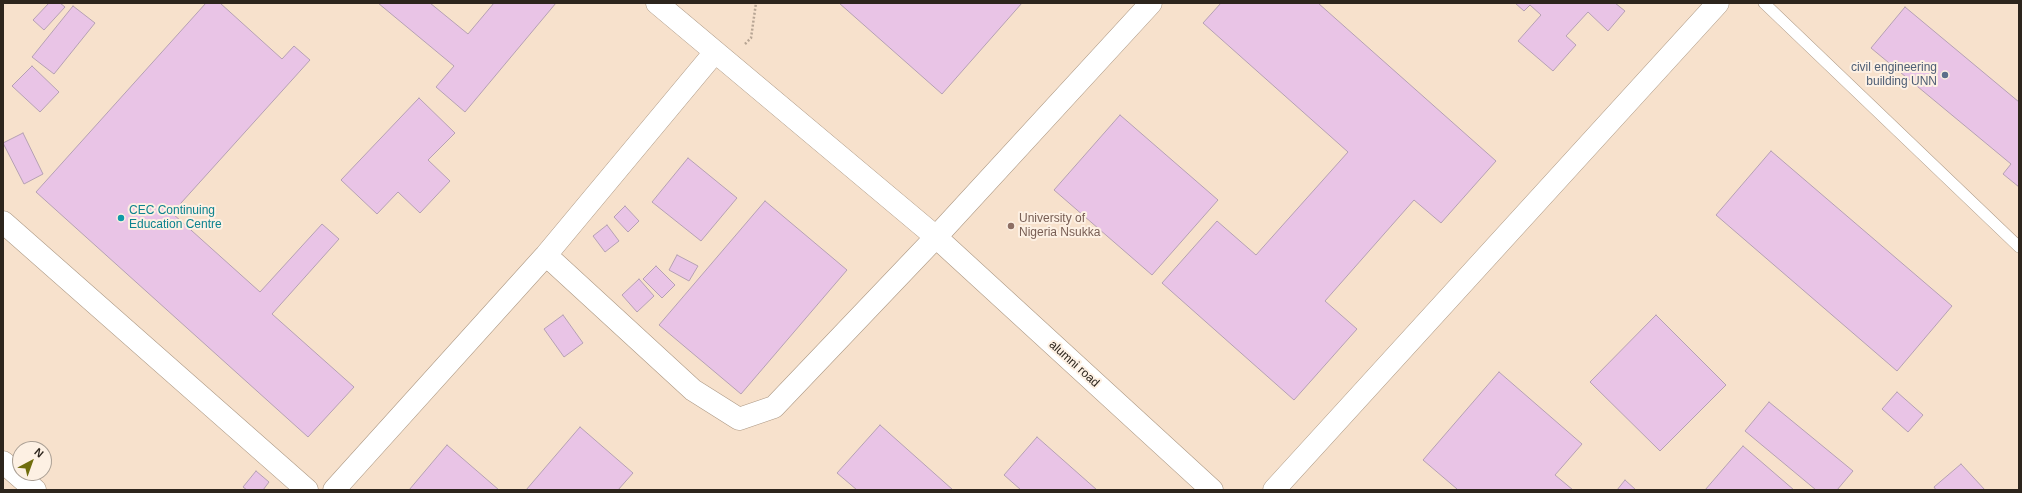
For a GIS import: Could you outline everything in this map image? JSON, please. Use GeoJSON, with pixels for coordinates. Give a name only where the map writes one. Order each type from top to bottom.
{"type":"FeatureCollection","features":[{"type":"Feature","properties":{"kind":"street","name":"alumni road"},"geometry":{"type":"LineString","coordinates":[[657,3],[936,237],[1212,490]]}},
{"type":"Feature","properties":{"kind":"street"},"geometry":{"type":"LineString","coordinates":[[546,255],[693,390],[739,418],[774,407],[936,237],[1151,3]]}},
{"type":"Feature","properties":{"kind":"street"},"geometry":{"type":"LineString","coordinates":[[1274,490],[1718,3]]}},
{"type":"Feature","properties":{"kind":"street"},"geometry":{"type":"LineString","coordinates":[[334,490],[721,58]]}},
{"type":"Feature","properties":{"kind":"street"},"geometry":{"type":"LineString","coordinates":[[3,222],[307,490]]}},
{"type":"Feature","properties":{"kind":"street"},"geometry":{"type":"LineString","coordinates":[[3,462],[35,490]]}},
{"type":"Feature","properties":{"kind":"lane"},"geometry":{"type":"LineString","coordinates":[[1764,3],[2019,247]]}},
{"type":"Feature","properties":{"kind":"path"},"geometry":{"type":"LineString","coordinates":[[721,58],[750,38],[756,3]]}},
{"type":"Feature","properties":{"kind":"building"},"geometry":{"type":"Polygon","coordinates":[[[49,3],[60,3],[65,7],[44,30],[33,20],[49,3]]]}},
{"type":"Feature","properties":{"kind":"building","name":"CEC Continuing Education Centre"},"geometry":{"type":"Polygon","coordinates":[[[206,3],[220,3],[282,59],[294,46],[310,60],[172,213],[260,292],[322,224],[339,239],[272,314],[354,387],[308,437],[36,192],[206,3]]]}},
{"type":"Feature","properties":{"kind":"building"},"geometry":{"type":"Polygon","coordinates":[[[378,3],[430,3],[468,34],[494,3],[556,3],[465,112],[436,87],[454,66],[378,3]]]}},
{"type":"Feature","properties":{"kind":"building"},"geometry":{"type":"Polygon","coordinates":[[[839,3],[1022,3],[942,94],[839,3]]]}},
{"type":"Feature","properties":{"kind":"building"},"geometry":{"type":"Polygon","coordinates":[[[1221,3],[1318,3],[1496,161],[1441,223],[1414,200],[1325,301],[1357,329],[1294,400],[1162,283],[1217,221],[1256,255],[1348,152],[1203,23],[1221,3]]]}},
{"type":"Feature","properties":{"kind":"building"},"geometry":{"type":"Polygon","coordinates":[[[1515,3],[1615,3],[1625,11],[1608,31],[1588,12],[1566,36],[1576,45],[1553,71],[1518,41],[1541,15],[1530,5],[1524,11],[1515,3]]]}},
{"type":"Feature","properties":{"kind":"building"},"geometry":{"type":"Polygon","coordinates":[[[73,6],[95,23],[54,74],[32,57],[73,6]]]}},
{"type":"Feature","properties":{"kind":"building","name":"civil engineering building UNN"},"geometry":{"type":"Polygon","coordinates":[[[1905,7],[2019,102],[2019,187],[2003,174],[2011,164],[1871,48],[1905,7]]]}},
{"type":"Feature","properties":{"kind":"building"},"geometry":{"type":"Polygon","coordinates":[[[32,66],[59,92],[40,112],[12,86],[32,66]]]}},
{"type":"Feature","properties":{"kind":"building"},"geometry":{"type":"Polygon","coordinates":[[[419,98],[455,133],[428,160],[450,181],[420,213],[398,192],[377,214],[341,180],[419,98]]]}},
{"type":"Feature","properties":{"kind":"building"},"geometry":{"type":"Polygon","coordinates":[[[1120,115],[1218,200],[1152,275],[1054,190],[1120,115]]]}},
{"type":"Feature","properties":{"kind":"building"},"geometry":{"type":"Polygon","coordinates":[[[23,133],[43,174],[24,184],[3,143],[23,133]]]}},
{"type":"Feature","properties":{"kind":"building"},"geometry":{"type":"Polygon","coordinates":[[[1771,151],[1952,306],[1897,371],[1716,215],[1771,151]]]}},
{"type":"Feature","properties":{"kind":"building"},"geometry":{"type":"Polygon","coordinates":[[[688,158],[737,198],[701,241],[652,202],[688,158]]]}},
{"type":"Feature","properties":{"kind":"building"},"geometry":{"type":"Polygon","coordinates":[[[765,201],[847,270],[741,394],[659,325],[765,201]]]}},
{"type":"Feature","properties":{"kind":"building"},"geometry":{"type":"Polygon","coordinates":[[[625,206],[639,221],[628,232],[614,217],[625,206]]]}},
{"type":"Feature","properties":{"kind":"building"},"geometry":{"type":"Polygon","coordinates":[[[607,225],[619,241],[605,252],[593,236],[607,225]]]}},
{"type":"Feature","properties":{"kind":"building"},"geometry":{"type":"Polygon","coordinates":[[[677,255],[698,266],[689,281],[669,270],[677,255]]]}},
{"type":"Feature","properties":{"kind":"building"},"geometry":{"type":"Polygon","coordinates":[[[656,266],[675,285],[662,298],[643,279],[656,266]]]}},
{"type":"Feature","properties":{"kind":"building"},"geometry":{"type":"Polygon","coordinates":[[[639,279],[654,296],[637,312],[622,295],[639,279]]]}},
{"type":"Feature","properties":{"kind":"building"},"geometry":{"type":"Polygon","coordinates":[[[563,315],[583,343],[564,357],[544,329],[563,315]]]}},
{"type":"Feature","properties":{"kind":"building"},"geometry":{"type":"Polygon","coordinates":[[[1656,315],[1726,385],[1660,451],[1590,382],[1656,315]]]}},
{"type":"Feature","properties":{"kind":"building"},"geometry":{"type":"Polygon","coordinates":[[[1499,372],[1582,444],[1555,475],[1573,490],[1456,490],[1457,489],[1423,460],[1499,372]]]}},
{"type":"Feature","properties":{"kind":"building"},"geometry":{"type":"Polygon","coordinates":[[[1897,392],[1923,415],[1908,432],[1882,409],[1897,392]]]}},
{"type":"Feature","properties":{"kind":"building"},"geometry":{"type":"Polygon","coordinates":[[[1769,402],[1853,471],[1837,490],[1816,490],[1745,431],[1769,402]]]}},
{"type":"Feature","properties":{"kind":"building"},"geometry":{"type":"Polygon","coordinates":[[[880,425],[953,490],[857,490],[837,473],[880,425]]]}},
{"type":"Feature","properties":{"kind":"building"},"geometry":{"type":"Polygon","coordinates":[[[580,427],[633,473],[618,490],[526,490],[580,427]]]}},
{"type":"Feature","properties":{"kind":"building"},"geometry":{"type":"Polygon","coordinates":[[[1037,437],[1097,490],[1021,490],[1004,475],[1037,437]]]}},
{"type":"Feature","properties":{"kind":"building"},"geometry":{"type":"Polygon","coordinates":[[[447,445],[499,490],[409,490],[447,445]]]}},
{"type":"Feature","properties":{"kind":"building"},"geometry":{"type":"Polygon","coordinates":[[[1743,446],[1794,490],[1705,490],[1743,446]]]}},
{"type":"Feature","properties":{"kind":"building"},"geometry":{"type":"Polygon","coordinates":[[[1961,464],[1985,490],[1936,490],[1934,487],[1961,464]]]}},
{"type":"Feature","properties":{"kind":"building"},"geometry":{"type":"Polygon","coordinates":[[[256,471],[269,482],[263,490],[247,490],[243,487],[256,471]]]}},
{"type":"Feature","properties":{"kind":"building"},"geometry":{"type":"Polygon","coordinates":[[[1625,480],[1636,490],[1617,490],[1625,480]]]}},
{"type":"Feature","properties":{"kind":"place","name":"civil engineering building UNN"},"geometry":{"type":"Point","coordinates":[1945,75]}},
{"type":"Feature","properties":{"kind":"place","name":"CEC Continuing Education Centre"},"geometry":{"type":"Point","coordinates":[121,218]}},
{"type":"Feature","properties":{"kind":"place","name":"University of Nigeria Nsukka"},"geometry":{"type":"Point","coordinates":[1011,226]}}]}
